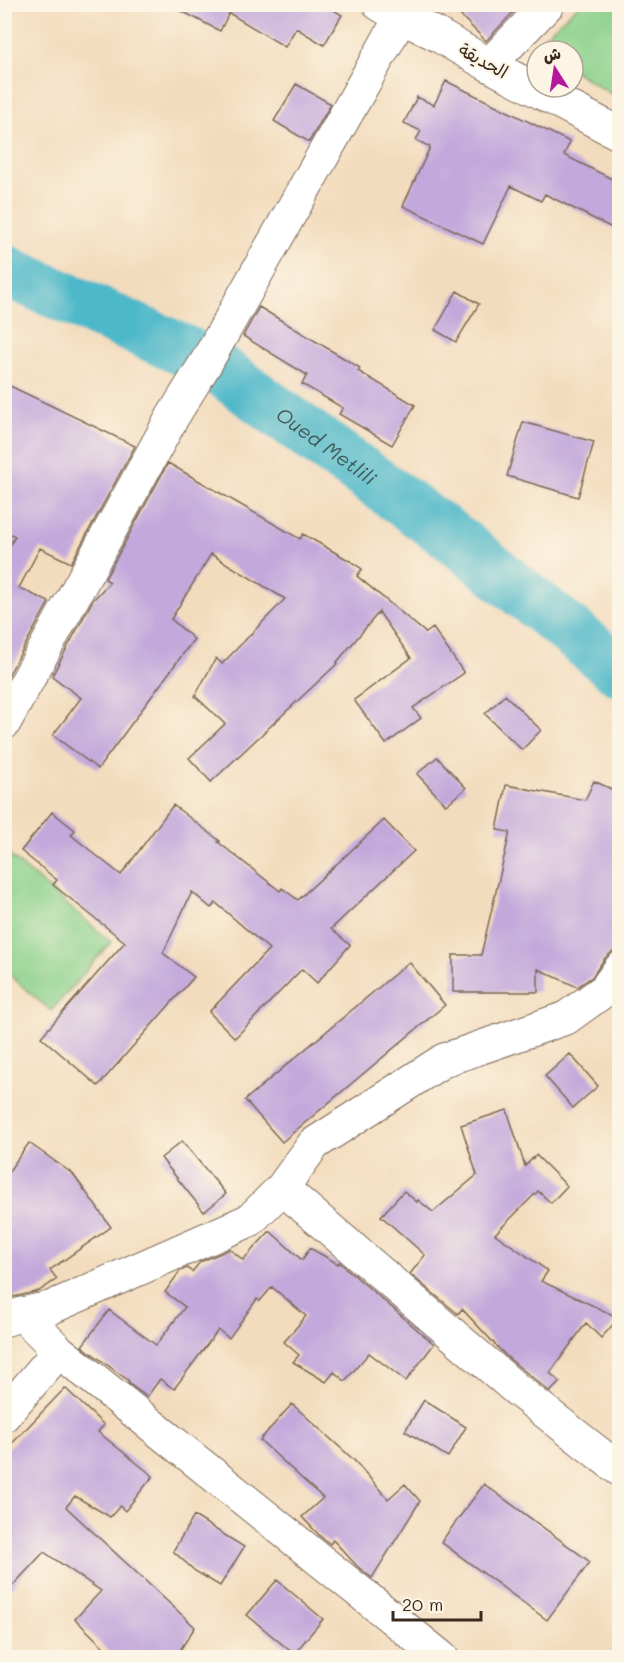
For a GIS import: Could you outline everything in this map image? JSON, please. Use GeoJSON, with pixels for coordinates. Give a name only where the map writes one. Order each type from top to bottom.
{"type":"FeatureCollection","features":[{"type":"Feature","properties":{"kind":"street"},"geometry":{"type":"LineString","coordinates":[[489,65],[548,4]]}},
{"type":"Feature","properties":{"kind":"street"},"geometry":{"type":"LineString","coordinates":[[4,723],[173,416],[207,361],[390,11]]}},
{"type":"Feature","properties":{"kind":"street","name":"الحديقة"},"geometry":{"type":"LineString","coordinates":[[390,11],[620,134]]}},
{"type":"Feature","properties":{"kind":"street"},"geometry":{"type":"LineString","coordinates":[[13,1317],[50,1308],[250,1220],[282,1188],[314,1144],[444,1060],[566,1018],[604,990],[620,969]]}},
{"type":"Feature","properties":{"kind":"street"},"geometry":{"type":"LineString","coordinates":[[282,1188],[516,1389],[620,1470]]}},
{"type":"Feature","properties":{"kind":"street"},"geometry":{"type":"LineString","coordinates":[[13,1317],[59,1351],[442,1658]]}},
{"type":"Feature","properties":{"kind":"street"},"geometry":{"type":"LineString","coordinates":[[4,1415],[59,1351]]}},
{"type":"Feature","properties":{"kind":"green space"},"geometry":{"type":"Polygon","coordinates":[[[579,5],[619,5],[619,99],[585,78],[585,39],[541,39],[579,5]]]}},
{"type":"Feature","properties":{"kind":"green space"},"geometry":{"type":"Polygon","coordinates":[[[9,855],[111,942],[51,1011],[5,971],[4,860],[9,855]]]}},
{"type":"Feature","properties":{"kind":"building"},"geometry":{"type":"Polygon","coordinates":[[[168,4],[324,4],[342,15],[324,45],[296,28],[285,47],[229,13],[220,31],[168,4]]]}},
{"type":"Feature","properties":{"kind":"building"},"geometry":{"type":"Polygon","coordinates":[[[449,4],[521,4],[486,41],[449,4]]]}},
{"type":"Feature","properties":{"kind":"building"},"geometry":{"type":"Polygon","coordinates":[[[446,81],[570,142],[564,155],[620,183],[620,232],[545,194],[541,201],[511,186],[483,244],[403,206],[430,147],[416,140],[421,131],[404,123],[417,97],[434,105],[446,81]]]}},
{"type":"Feature","properties":{"kind":"building"},"geometry":{"type":"Polygon","coordinates":[[[296,84],[331,104],[309,142],[274,121],[296,84]]]}},
{"type":"Feature","properties":{"kind":"building"},"geometry":{"type":"Polygon","coordinates":[[[457,291],[479,304],[456,342],[435,330],[457,291]]]}},
{"type":"Feature","properties":{"kind":"building"},"geometry":{"type":"Polygon","coordinates":[[[259,307],[360,368],[358,371],[415,405],[392,445],[339,414],[343,408],[302,384],[307,375],[243,336],[259,307]]]}},
{"type":"Feature","properties":{"kind":"building"},"geometry":{"type":"Polygon","coordinates":[[[4,383],[135,446],[71,563],[40,548],[19,588],[49,602],[4,683],[4,557],[15,536],[4,531],[4,383]]]}},
{"type":"Feature","properties":{"kind":"building"},"geometry":{"type":"Polygon","coordinates":[[[523,422],[594,442],[578,497],[507,476],[523,422]]]}},
{"type":"Feature","properties":{"kind":"building"},"geometry":{"type":"Polygon","coordinates":[[[168,463],[300,539],[303,534],[362,569],[357,576],[426,633],[433,628],[464,673],[413,708],[421,718],[386,744],[354,700],[411,658],[379,612],[338,663],[211,782],[189,758],[225,724],[195,696],[216,658],[222,664],[285,599],[211,554],[171,619],[194,639],[98,769],[53,735],[81,698],[52,676],[93,600],[110,582],[105,579],[168,463]]]}},
{"type":"Feature","properties":{"kind":"building"},"geometry":{"type":"Polygon","coordinates":[[[505,695],[541,730],[522,750],[485,714],[505,695]]]}},
{"type":"Feature","properties":{"kind":"building"},"geometry":{"type":"Polygon","coordinates":[[[437,757],[466,788],[446,805],[417,774],[437,757]]]}},
{"type":"Feature","properties":{"kind":"building"},"geometry":{"type":"Polygon","coordinates":[[[594,781],[620,793],[620,951],[612,952],[592,977],[577,987],[538,969],[538,992],[453,992],[453,955],[481,955],[510,832],[497,830],[506,785],[585,800],[594,781]]]}},
{"type":"Feature","properties":{"kind":"building"},"geometry":{"type":"Polygon","coordinates":[[[173,805],[280,891],[282,888],[298,900],[384,820],[414,851],[331,929],[350,945],[317,983],[302,969],[235,1038],[209,1012],[269,949],[216,903],[211,908],[192,892],[163,953],[194,977],[98,1086],[41,1037],[125,942],[53,885],[57,880],[21,851],[52,812],[75,830],[71,835],[121,875],[173,805]]]}},
{"type":"Feature","properties":{"kind":"building"},"geometry":{"type":"Polygon","coordinates":[[[409,962],[445,1005],[282,1142],[245,1100],[409,962]]]}},
{"type":"Feature","properties":{"kind":"building"},"geometry":{"type":"Polygon","coordinates":[[[570,1054],[598,1086],[573,1108],[545,1076],[570,1054]]]}},
{"type":"Feature","properties":{"kind":"building"},"geometry":{"type":"Polygon","coordinates":[[[507,1110],[525,1166],[536,1155],[567,1186],[551,1203],[538,1191],[495,1234],[548,1271],[541,1281],[619,1318],[601,1338],[586,1323],[550,1373],[560,1382],[550,1392],[506,1356],[462,1309],[458,1314],[410,1274],[425,1255],[381,1216],[404,1191],[433,1212],[477,1175],[461,1125],[507,1110]]]}},
{"type":"Feature","properties":{"kind":"building"},"geometry":{"type":"Polygon","coordinates":[[[182,1141],[226,1194],[204,1212],[161,1158],[182,1141]]]}},
{"type":"Feature","properties":{"kind":"building"},"geometry":{"type":"Polygon","coordinates":[[[29,1143],[73,1174],[111,1227],[50,1270],[57,1279],[39,1291],[14,1297],[4,1290],[4,1178],[29,1143]]]}},
{"type":"Feature","properties":{"kind":"building"},"geometry":{"type":"Polygon","coordinates":[[[270,1231],[302,1260],[310,1248],[338,1264],[339,1262],[434,1344],[406,1381],[369,1353],[345,1381],[334,1372],[326,1382],[293,1362],[299,1355],[284,1342],[306,1316],[272,1287],[260,1301],[257,1299],[229,1338],[218,1330],[174,1389],[160,1379],[147,1397],[82,1346],[109,1310],[156,1345],[185,1307],[165,1292],[180,1271],[187,1268],[192,1272],[200,1262],[230,1249],[243,1260],[270,1231]]]}},
{"type":"Feature","properties":{"kind":"building"},"geometry":{"type":"Polygon","coordinates":[[[65,1388],[104,1425],[98,1432],[153,1476],[125,1511],[120,1506],[110,1517],[75,1496],[66,1507],[195,1627],[175,1658],[115,1658],[75,1619],[101,1591],[44,1552],[4,1595],[4,1452],[65,1388]]]}},
{"type":"Feature","properties":{"kind":"building"},"geometry":{"type":"Polygon","coordinates":[[[424,1400],[466,1427],[448,1457],[405,1431],[424,1400]]]}},
{"type":"Feature","properties":{"kind":"building"},"geometry":{"type":"Polygon","coordinates":[[[292,1404],[354,1460],[388,1499],[405,1484],[420,1501],[372,1578],[357,1566],[333,1540],[330,1544],[302,1517],[323,1498],[260,1440],[292,1404]]]}},
{"type":"Feature","properties":{"kind":"building"},"geometry":{"type":"Polygon","coordinates":[[[484,1484],[590,1562],[547,1620],[441,1542],[484,1484]]]}},
{"type":"Feature","properties":{"kind":"building"},"geometry":{"type":"Polygon","coordinates":[[[194,1516],[244,1547],[220,1586],[195,1571],[173,1551],[194,1516]]]}},
{"type":"Feature","properties":{"kind":"building"},"geometry":{"type":"Polygon","coordinates":[[[277,1580],[323,1619],[294,1654],[247,1615],[277,1580]]]}},
{"type":"Feature","properties":{"kind":"waterway","name":"Oued Metlili"},"geometry":{"type":"LineString","coordinates":[[4,270],[207,361],[455,539],[620,671]]}}]}
